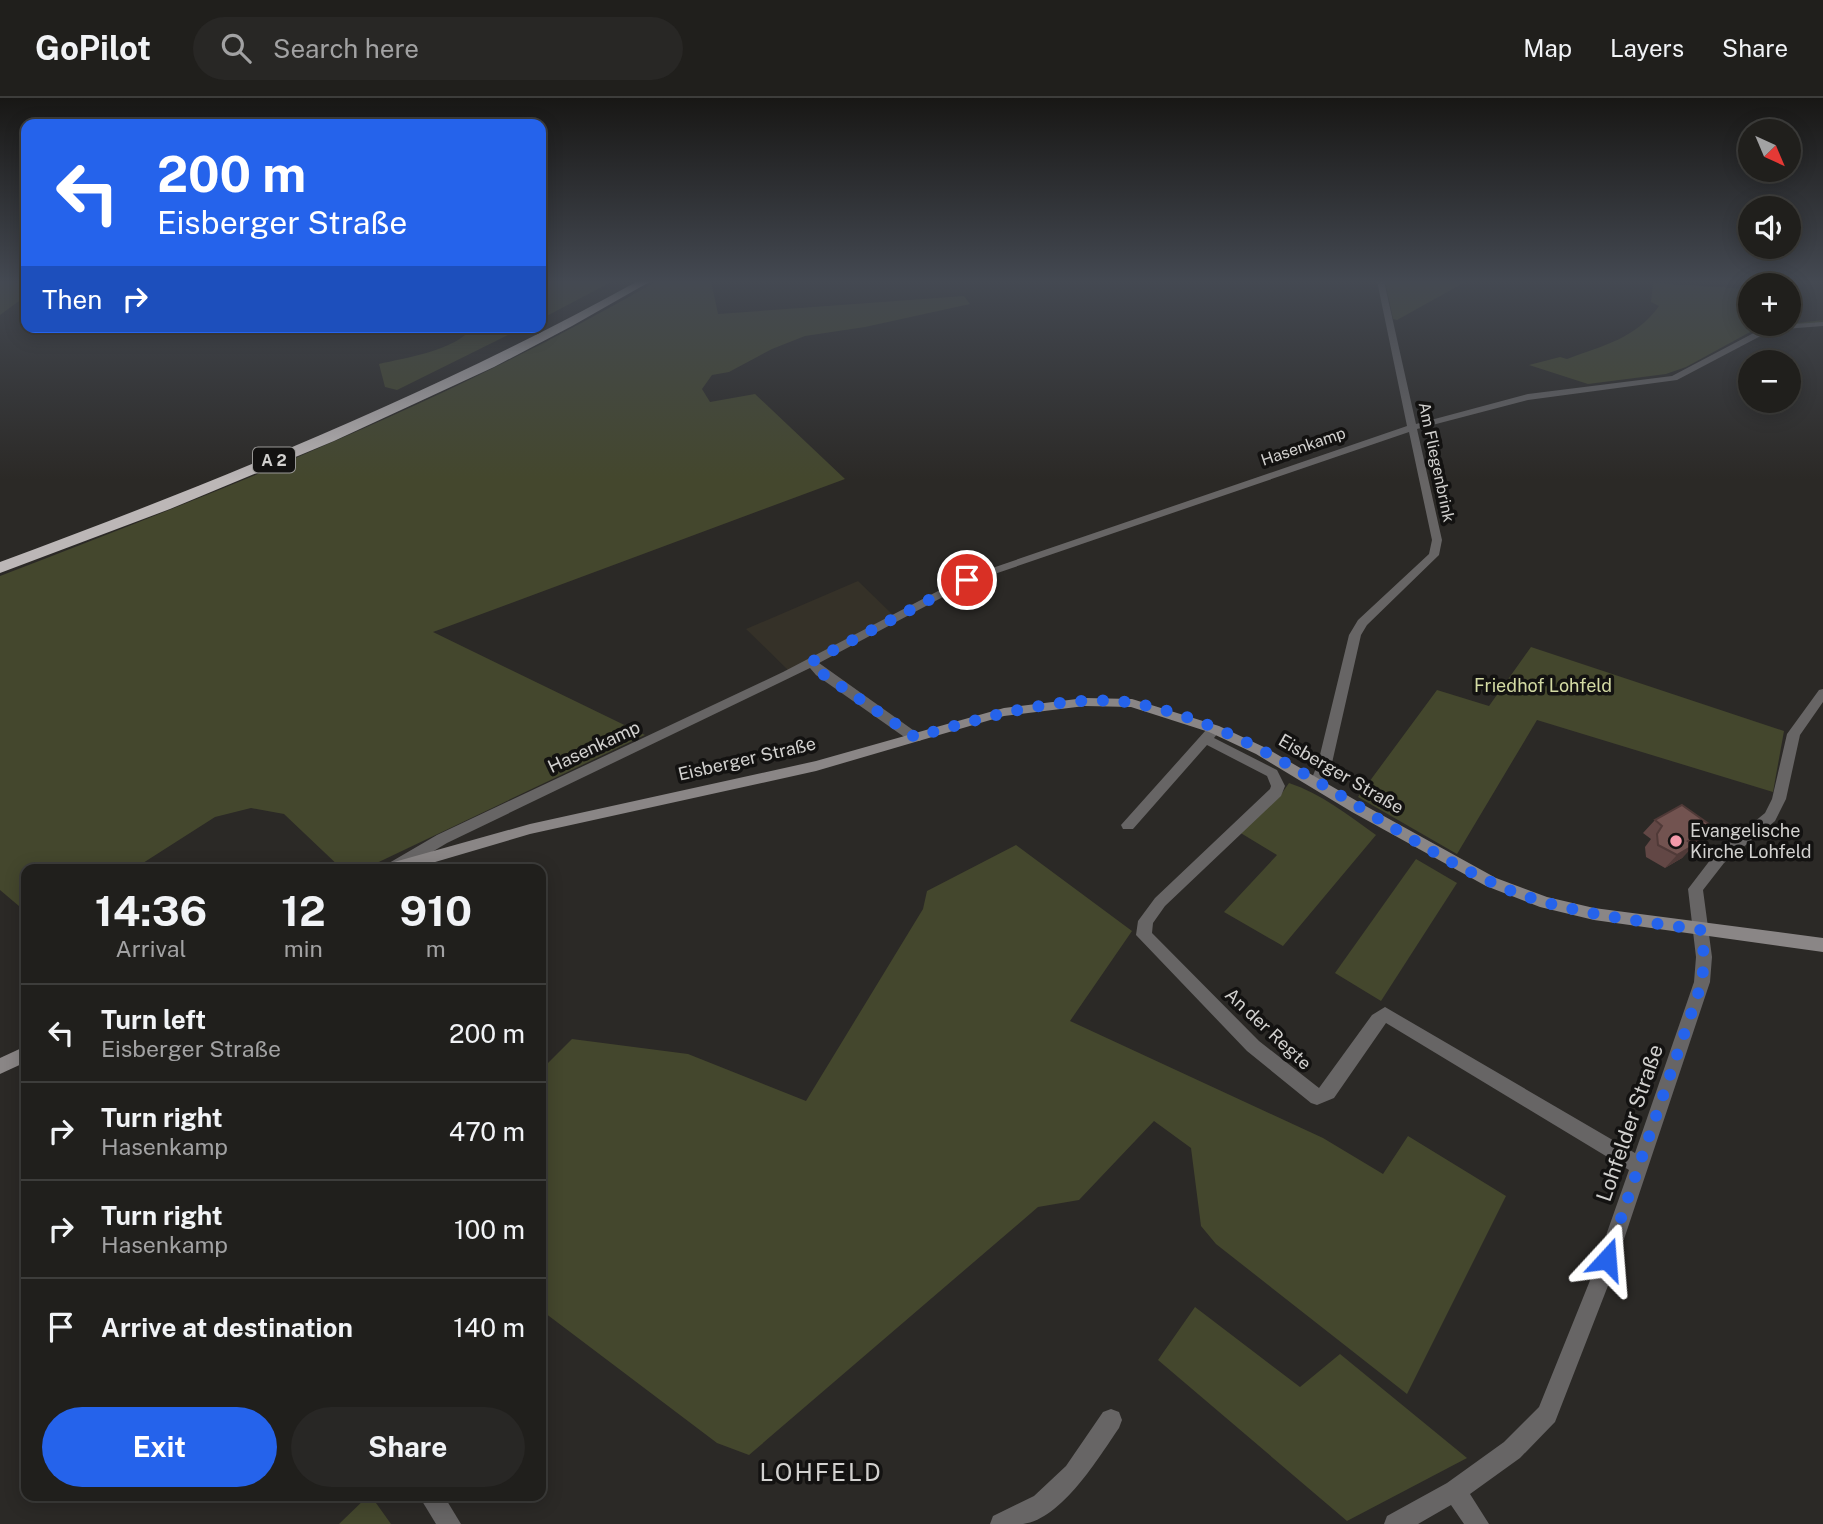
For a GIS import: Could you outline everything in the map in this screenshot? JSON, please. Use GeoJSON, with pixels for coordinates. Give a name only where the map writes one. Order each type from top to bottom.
{"type":"FeatureCollection","features":[{"type":"Feature","properties":{"kind":"highway","name":"A 2"},"geometry":{"type":"LineString","coordinates":[[0,557],[233,467],[400,396],[500,348]]}},
{"type":"Feature","properties":{"kind":"highway","name":"A 2"},"geometry":{"type":"LineString","coordinates":[[0,568],[175,501],[400,405],[520,348]]}},
{"type":"Feature","properties":{"kind":"main road","name":"Eisberger Straße"},"geometry":{"type":"LineString","coordinates":[[404,864],[530,829],[816,766],[1004,712],[1085,702],[1132,703],[1211,735],[1261,751],[1491,883],[1545,903],[1594,914],[1823,945]]}},
{"type":"Feature","properties":{"kind":"main road"},"geometry":{"type":"LineString","coordinates":[[0,1066],[21,1056]]}},
{"type":"Feature","properties":{"kind":"street","name":"Am Fliegenbrink"},"geometry":{"type":"LineString","coordinates":[[1317,783],[1325,763],[1355,635],[1362,623],[1434,555],[1437,540],[1395,348]]}},
{"type":"Feature","properties":{"kind":"street","name":"Hasenkamp"},"geometry":{"type":"LineString","coordinates":[[397,864],[442,839],[811,662],[967,580],[1414,427],[1528,397],[1674,378],[1732,348]]}},
{"type":"Feature","properties":{"kind":"street"},"geometry":{"type":"LineString","coordinates":[[811,662],[820,672],[915,737]]}},
{"type":"Feature","properties":{"kind":"street","name":"Lohfelder Straße"},"geometry":{"type":"LineString","coordinates":[[1395,1524],[1455,1491],[1513,1450],[1546,1414],[1601,1278],[1702,982],[1704,957],[1695,889],[1719,859],[1770,817],[1779,799],[1794,734],[1823,694]]}},
{"type":"Feature","properties":{"kind":"street"},"geometry":{"type":"LineString","coordinates":[[1128,825],[1211,735]]}},
{"type":"Feature","properties":{"kind":"street","name":"An der Regte"},"geometry":{"type":"LineString","coordinates":[[1211,735],[1272,772],[1278,786],[1276,792],[1160,902],[1146,921],[1144,935],[1253,1046],[1317,1097],[1328,1092],[1378,1020],[1385,1014],[1640,1166]]}},
{"type":"Feature","properties":{"kind":"street"},"geometry":{"type":"LineString","coordinates":[[1001,1524],[1042,1504],[1074,1475],[1111,1420]]}},
{"type":"Feature","properties":{"kind":"street"},"geometry":{"type":"LineString","coordinates":[[1455,1491],[1478,1524]]}},
{"type":"Feature","properties":{"kind":"street"},"geometry":{"type":"LineString","coordinates":[[434,1501],[450,1524]]}},
{"type":"Feature","properties":{"kind":"shaded area"},"geometry":{"type":"Polygon","coordinates":[[[858,581],[893,615],[788,670],[746,629],[858,581]]]}},
{"type":"Feature","properties":{"kind":"green space"},"geometry":{"type":"Polygon","coordinates":[[[441,348],[483,348],[397,390],[385,387],[379,364],[441,348]]]}},
{"type":"Feature","properties":{"kind":"green space"},"geometry":{"type":"Polygon","coordinates":[[[534,348],[776,348],[729,372],[712,375],[702,389],[710,402],[755,394],[845,479],[433,632],[645,735],[375,864],[337,864],[284,814],[251,808],[215,817],[141,864],[21,864],[21,908],[0,890],[0,576],[251,477],[534,348]]]}},
{"type":"Feature","properties":{"kind":"green space"},"geometry":{"type":"Polygon","coordinates":[[[1599,348],[1722,348],[1686,367],[1666,374],[1588,384],[1529,365],[1560,357],[1567,359],[1599,348]]]}},
{"type":"Feature","properties":{"kind":"green space","name":"Friedhof Lohfeld"},"geometry":{"type":"Polygon","coordinates":[[[1531,647],[1784,731],[1773,792],[1537,720],[1457,854],[1358,797],[1437,690],[1489,706],[1531,647]]]}},
{"type":"Feature","properties":{"kind":"green space"},"geometry":{"type":"Polygon","coordinates":[[[1289,783],[1324,799],[1376,835],[1283,946],[1224,912],[1277,855],[1239,832],[1280,796],[1289,783]]]}},
{"type":"Feature","properties":{"kind":"green space"},"geometry":{"type":"Polygon","coordinates":[[[1016,845],[1132,931],[1070,1021],[1323,1138],[1383,1174],[1408,1136],[1506,1196],[1407,1394],[1216,1244],[1201,1226],[1191,1148],[1154,1121],[1079,1200],[1038,1207],[749,1455],[717,1443],[546,1314],[546,1065],[572,1039],[688,1054],[806,1101],[923,909],[927,891],[1016,845]]]}},
{"type":"Feature","properties":{"kind":"green space"},"geometry":{"type":"Polygon","coordinates":[[[1416,859],[1457,883],[1381,1001],[1335,973],[1416,859]]]}},
{"type":"Feature","properties":{"kind":"green space"},"geometry":{"type":"Polygon","coordinates":[[[1195,1307],[1300,1387],[1340,1354],[1467,1458],[1347,1521],[1158,1360],[1195,1307]]]}},
{"type":"Feature","properties":{"kind":"green space"},"geometry":{"type":"Polygon","coordinates":[[[363,1501],[375,1501],[391,1524],[339,1524],[363,1501]]]}},
{"type":"Feature","properties":{"kind":"building"},"geometry":{"type":"Polygon","coordinates":[[[1682,805],[1713,827],[1688,841],[1694,845],[1677,855],[1658,845],[1657,834],[1662,826],[1655,820],[1682,805]]]}},
{"type":"Feature","properties":{"kind":"place","name":"Evangelische Kirche Lohfeld"},"geometry":{"type":"Point","coordinates":[1676,841]}},
{"type":"Feature","properties":{"kind":"district","name":"LOHFELD"},"geometry":{"type":"Point","coordinates":[821,1473]}},
{"type":"Feature","properties":{"kind":"route"},"geometry":{"type":"LineString","coordinates":[[967,580],[811,662],[820,672],[915,737],[1004,712],[1085,702],[1132,703],[1170,713],[1214,729],[1261,751],[1491,883],[1545,903],[1594,914],[1701,930],[1704,957],[1702,982],[1607,1259]]}}]}
